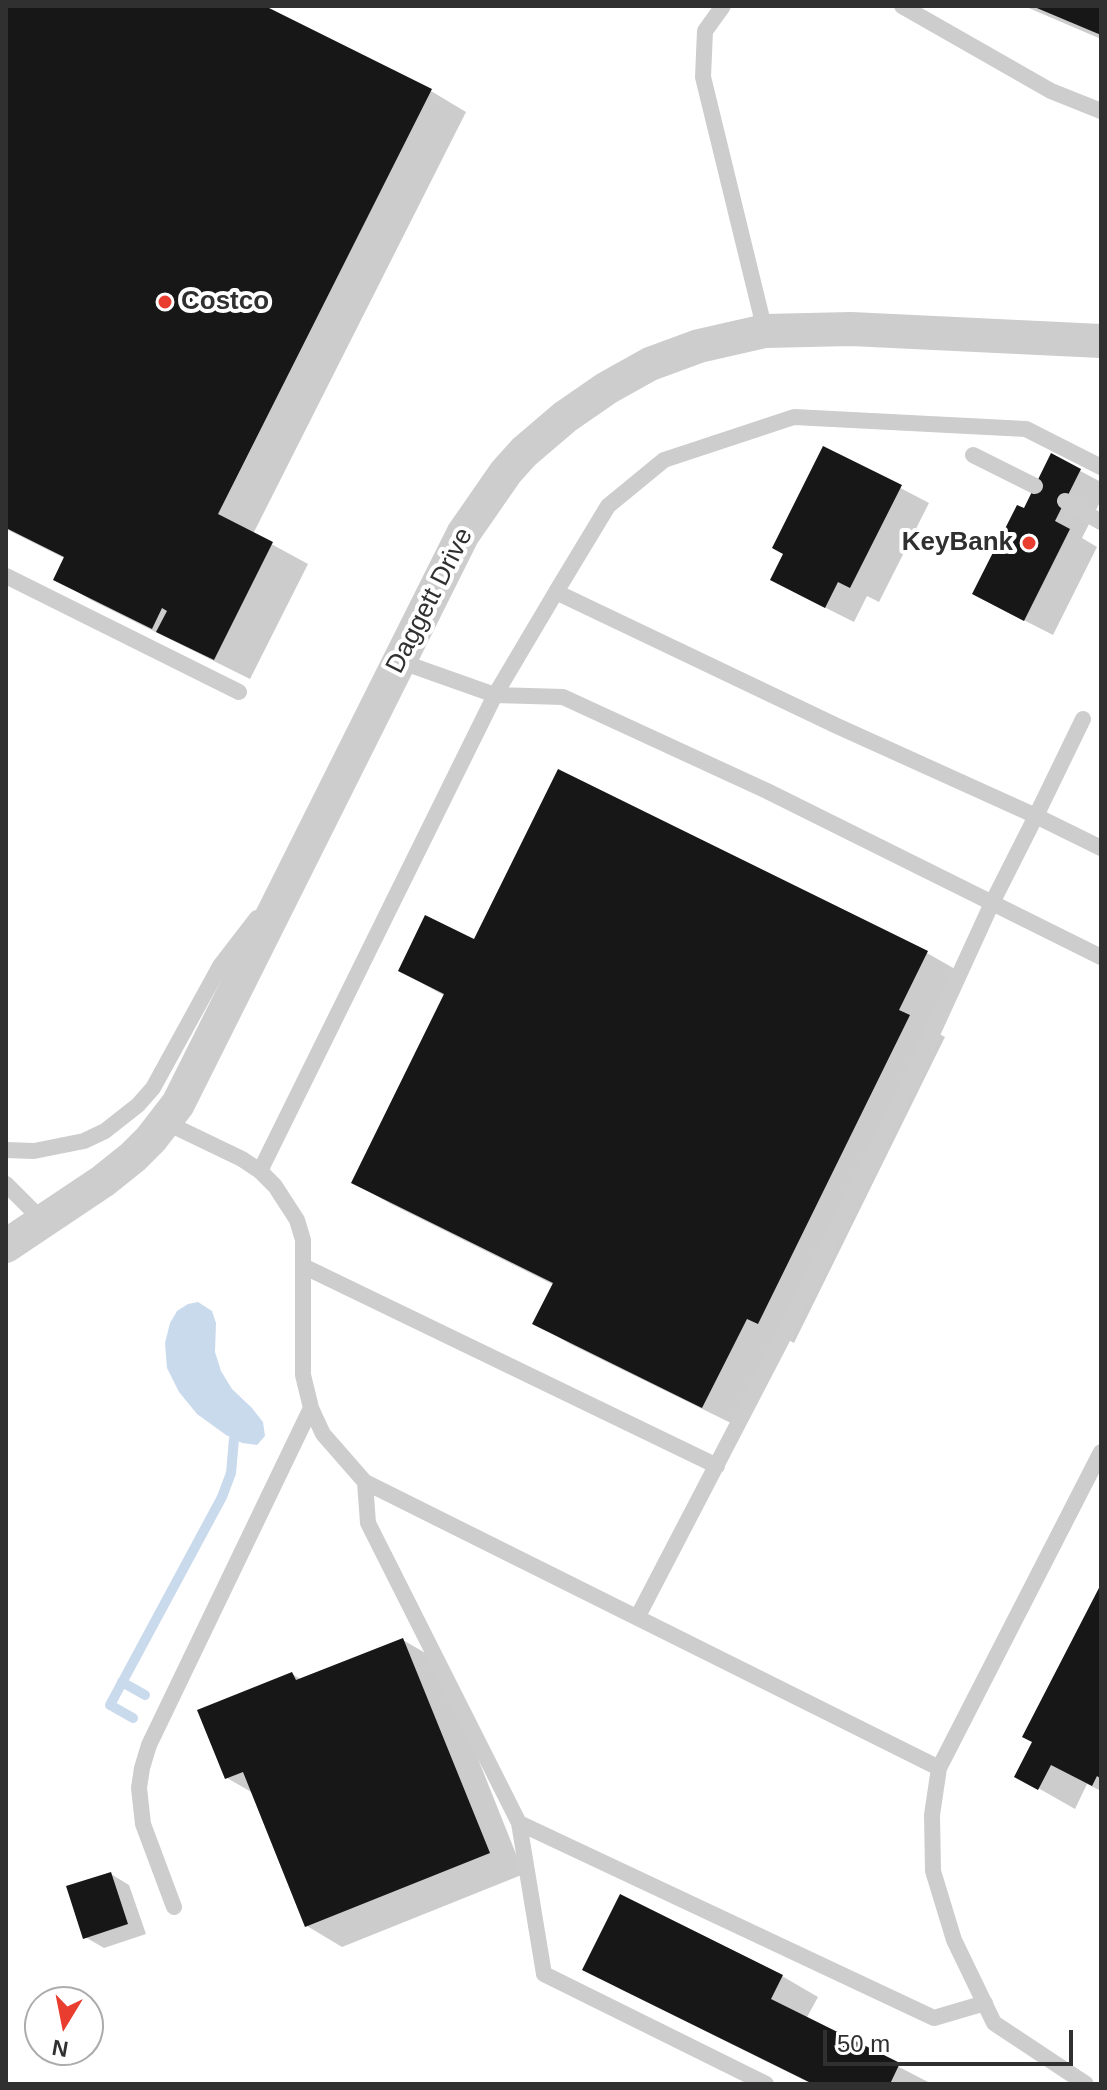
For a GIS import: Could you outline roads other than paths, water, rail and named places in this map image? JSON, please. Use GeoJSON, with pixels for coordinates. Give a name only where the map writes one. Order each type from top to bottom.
{"type":"FeatureCollection","features":[{"type":"Feature","properties":{"kind":"street","name":"Daggett Drive"},"geometry":{"type":"LineString","coordinates":[[6,1246],[133,1157],[165,1122],[189,1085],[439,580],[476,512],[524,452],[574,410],[628,375],[699,346],[765,331],[838,328],[1101,341]]}},
{"type":"Feature","properties":{"kind":"lane"},"geometry":{"type":"LineString","coordinates":[[723,6],[705,31],[703,77],[765,331]]}},
{"type":"Feature","properties":{"kind":"lane"},"geometry":{"type":"LineString","coordinates":[[902,6],[1051,91],[1101,111]]}},
{"type":"Feature","properties":{"kind":"lane"},"geometry":{"type":"LineString","coordinates":[[260,1171],[495,695],[608,506],[664,460],[794,417],[1026,429],[1101,467]]}},
{"type":"Feature","properties":{"kind":"lane"},"geometry":{"type":"LineString","coordinates":[[973,455],[1035,486]]}},
{"type":"Feature","properties":{"kind":"lane"},"geometry":{"type":"LineString","coordinates":[[1065,501],[1101,522]]}},
{"type":"Feature","properties":{"kind":"lane"},"geometry":{"type":"LineString","coordinates":[[6,576],[239,692]]}},
{"type":"Feature","properties":{"kind":"lane"},"geometry":{"type":"LineString","coordinates":[[556,592],[1101,848]]}},
{"type":"Feature","properties":{"kind":"lane"},"geometry":{"type":"LineString","coordinates":[[399,661],[495,695],[563,697],[767,791],[1101,957]]}},
{"type":"Feature","properties":{"kind":"lane"},"geometry":{"type":"LineString","coordinates":[[638,1616],[911,1080],[992,903],[1083,719]]}},
{"type":"Feature","properties":{"kind":"lane"},"geometry":{"type":"LineString","coordinates":[[6,1150],[34,1151],[84,1141],[105,1131],[138,1105],[153,1088],[220,966],[268,904],[320,819]]}},
{"type":"Feature","properties":{"kind":"lane"},"geometry":{"type":"LineString","coordinates":[[165,1122],[242,1159],[260,1171],[275,1186],[297,1220],[303,1240],[303,1375],[311,1408],[323,1434],[365,1482],[939,1768]]}},
{"type":"Feature","properties":{"kind":"lane"},"geometry":{"type":"LineString","coordinates":[[6,1184],[44,1222]]}},
{"type":"Feature","properties":{"kind":"lane"},"geometry":{"type":"LineString","coordinates":[[303,1266],[717,1466]]}},
{"type":"Feature","properties":{"kind":"lane"},"geometry":{"type":"LineString","coordinates":[[174,1907],[143,1824],[139,1788],[142,1768],[149,1745],[311,1408]]}},
{"type":"Feature","properties":{"kind":"lane"},"geometry":{"type":"LineString","coordinates":[[1086,2084],[994,2023],[954,1940],[933,1871],[932,1815],[939,1768],[1101,1452]]}},
{"type":"Feature","properties":{"kind":"lane"},"geometry":{"type":"LineString","coordinates":[[365,1482],[368,1523],[519,1823],[544,1974],[766,2084]]}},
{"type":"Feature","properties":{"kind":"lane"},"geometry":{"type":"LineString","coordinates":[[519,1823],[934,2018],[985,2003]]}},
{"type":"Feature","properties":{"kind":"water"},"geometry":{"type":"Polygon","coordinates":[[[198,1302],[212,1311],[216,1323],[215,1352],[221,1371],[232,1389],[263,1422],[265,1436],[257,1445],[242,1443],[226,1435],[197,1414],[179,1392],[167,1368],[165,1343],[170,1323],[177,1311],[198,1302]]]}},
{"type":"Feature","properties":{"kind":"waterway"},"geometry":{"type":"LineString","coordinates":[[133,1718],[110,1705],[222,1497],[231,1473],[234,1439]]}},
{"type":"Feature","properties":{"kind":"waterway"},"geometry":{"type":"LineString","coordinates":[[122,1682],[145,1695]]}},
{"type":"Feature","properties":{"kind":"place","name":"Costco"},"geometry":{"type":"Point","coordinates":[165,302]}},
{"type":"Feature","properties":{"kind":"place","name":"KeyBank"},"geometry":{"type":"Point","coordinates":[1029,543]}}]}
